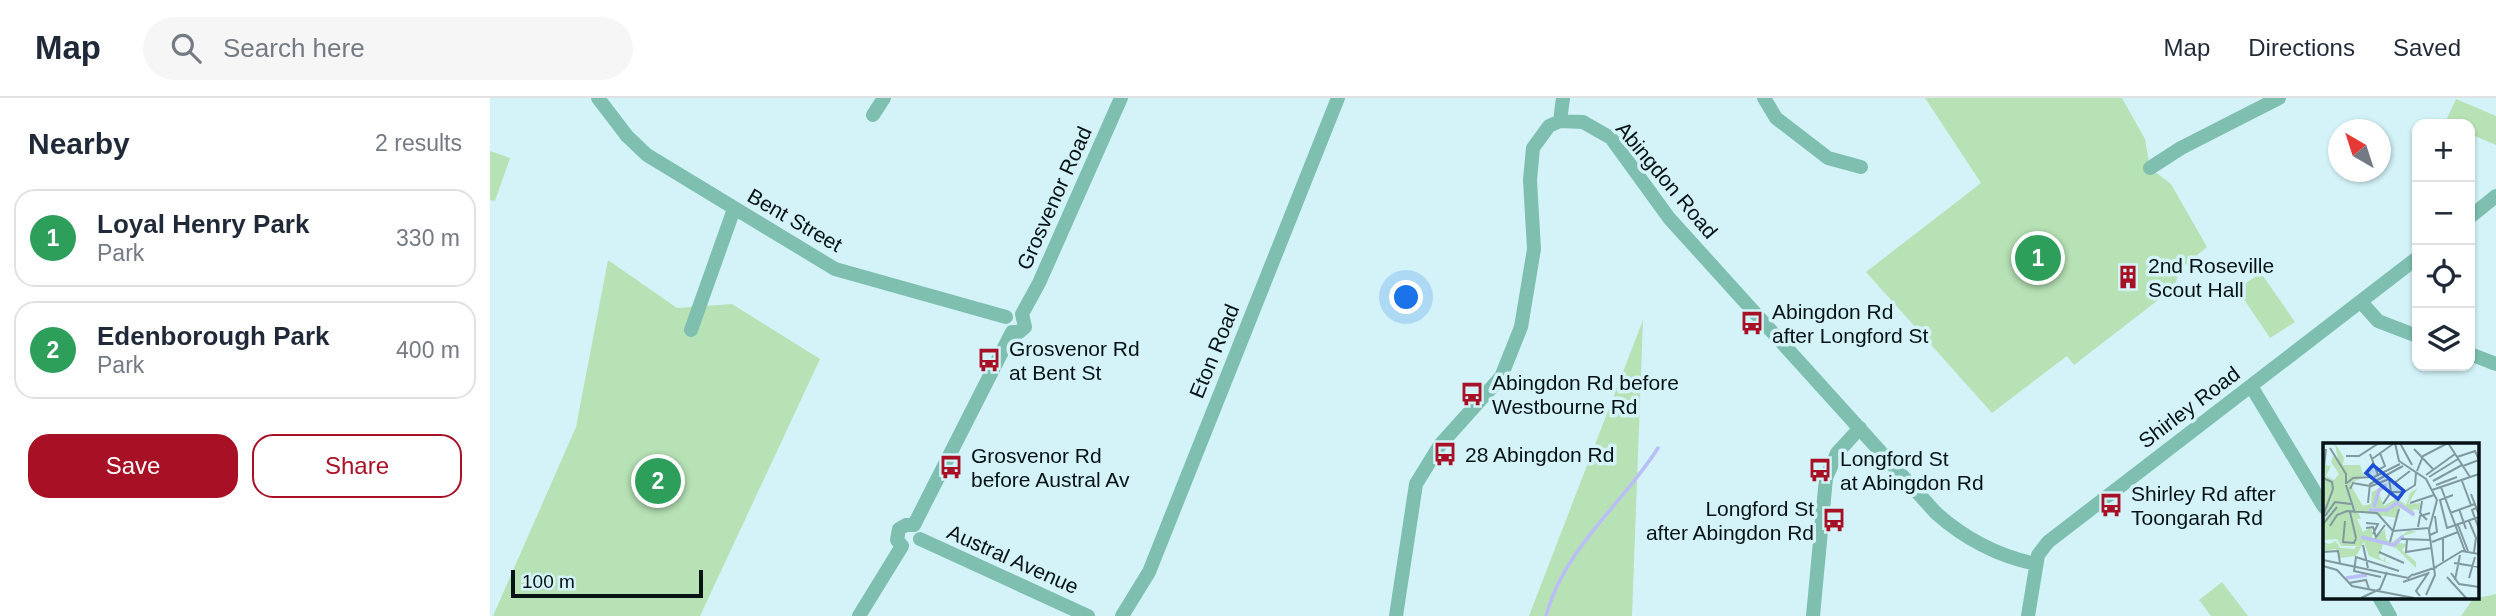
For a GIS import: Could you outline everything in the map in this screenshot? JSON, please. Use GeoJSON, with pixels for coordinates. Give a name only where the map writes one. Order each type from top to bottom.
{"type":"FeatureCollection","features":[{"type":"Feature","properties":{"kind":"street","name":"Bent Street"},"geometry":{"type":"LineString","coordinates":[[598,98],[627,136],[648,155],[835,269],[1006,317]]}},
{"type":"Feature","properties":{"kind":"street"},"geometry":{"type":"LineString","coordinates":[[873,115],[884,98]]}},
{"type":"Feature","properties":{"kind":"street","name":"Grosvenor Road"},"geometry":{"type":"LineString","coordinates":[[1022,314],[1039,283],[1121,98]]}},
{"type":"Feature","properties":{"kind":"street","name":"Eton Road"},"geometry":{"type":"LineString","coordinates":[[1122,616],[1149,572],[1338,98]]}},
{"type":"Feature","properties":{"kind":"street"},"geometry":{"type":"LineString","coordinates":[[1396,616],[1416,484],[1440,445],[1501,377],[1521,327],[1534,249],[1530,180],[1533,148],[1549,126],[1560,121],[1563,98]]}},
{"type":"Feature","properties":{"kind":"street"},"geometry":{"type":"LineString","coordinates":[[1764,98],[1776,118],[1828,158],[1861,167]]}},
{"type":"Feature","properties":{"kind":"street"},"geometry":{"type":"LineString","coordinates":[[2150,168],[2181,148],[2279,98]]}},
{"type":"Feature","properties":{"kind":"street","name":"Abingdon Road"},"geometry":{"type":"LineString","coordinates":[[1560,121],[1583,122],[1611,138],[1669,218],[1948,523],[1998,552],[2036,564]]}},
{"type":"Feature","properties":{"kind":"street"},"geometry":{"type":"LineString","coordinates":[[2475,213],[2496,196]]}},
{"type":"Feature","properties":{"kind":"street"},"geometry":{"type":"LineString","coordinates":[[691,330],[734,209]]}},
{"type":"Feature","properties":{"kind":"street","name":"Shirley Road"},"geometry":{"type":"LineString","coordinates":[[2028,616],[2036,564],[2042,550],[2055,537],[2412,262]]}},
{"type":"Feature","properties":{"kind":"street"},"geometry":{"type":"LineString","coordinates":[[2361,302],[2378,321],[2412,334]]}},
{"type":"Feature","properties":{"kind":"street"},"geometry":{"type":"LineString","coordinates":[[914,525],[1012,332],[1025,327],[1022,314],[1013,311],[1006,317],[1005,326],[1012,332]]}},
{"type":"Feature","properties":{"kind":"street"},"geometry":{"type":"LineString","coordinates":[[2475,356],[2496,363]]}},
{"type":"Feature","properties":{"kind":"street"},"geometry":{"type":"LineString","coordinates":[[2252,386],[2323,504]]}},
{"type":"Feature","properties":{"kind":"street"},"geometry":{"type":"LineString","coordinates":[[1813,616],[1826,478],[1837,453],[1860,428]]}},
{"type":"Feature","properties":{"kind":"street"},"geometry":{"type":"LineString","coordinates":[[906,524],[914,525],[920,533],[920,539],[913,547],[902,546],[897,540],[899,529],[906,524]]}},
{"type":"Feature","properties":{"kind":"street","name":"Austral Avenue"},"geometry":{"type":"LineString","coordinates":[[920,539],[1088,616]]}},
{"type":"Feature","properties":{"kind":"street"},"geometry":{"type":"LineString","coordinates":[[859,616],[902,546]]}},
{"type":"Feature","properties":{"kind":"street"},"geometry":{"type":"LineString","coordinates":[[2380,598],[2390,616]]}},
{"type":"Feature","properties":{"kind":"green space"},"geometry":{"type":"Polygon","coordinates":[[[1925,98],[2122,98],[2145,139],[2150,168],[2171,184],[2207,247],[2179,270],[2175,287],[2074,365],[2067,356],[1992,413],[1866,272],[1981,183],[1925,98]]]}},
{"type":"Feature","properties":{"kind":"green space"},"geometry":{"type":"Polygon","coordinates":[[[2456,99],[2496,116],[2496,145],[2475,136],[2475,119],[2447,119],[2456,99]]]}},
{"type":"Feature","properties":{"kind":"green space"},"geometry":{"type":"Polygon","coordinates":[[[490,151],[510,158],[495,201],[490,200],[490,151]]]}},
{"type":"Feature","properties":{"kind":"green space"},"geometry":{"type":"Polygon","coordinates":[[[608,260],[677,308],[732,304],[820,359],[700,616],[493,616],[576,427],[608,260]]]}},
{"type":"Feature","properties":{"kind":"green space"},"geometry":{"type":"Polygon","coordinates":[[[2261,273],[2295,322],[2270,338],[2237,289],[2261,273]]]}},
{"type":"Feature","properties":{"kind":"green space"},"geometry":{"type":"Polygon","coordinates":[[[1643,320],[1632,616],[1529,616],[1643,320]]]}},
{"type":"Feature","properties":{"kind":"green space"},"geometry":{"type":"Polygon","coordinates":[[[2222,582],[2248,616],[2211,616],[2199,600],[2222,582]]]}},
{"type":"Feature","properties":{"kind":"green space"},"geometry":{"type":"Polygon","coordinates":[[[2496,594],[2496,616],[2461,616],[2473,599],[2496,594]]]}},
{"type":"Feature","properties":{"kind":"waterway"},"geometry":{"type":"LineString","coordinates":[[1546,616],[1566,569],[1658,448]]}},
{"type":"Feature","properties":{"kind":"place","name":"Loyal Henry Park"},"geometry":{"type":"Point","coordinates":[2038,258]}},
{"type":"Feature","properties":{"kind":"place","name":"2nd Roseville Scout Hall"},"geometry":{"type":"Point","coordinates":[2128,277]}},
{"type":"Feature","properties":{"kind":"place","name":"Abingdon Rd after Longford St"},"geometry":{"type":"Point","coordinates":[1752,323]}},
{"type":"Feature","properties":{"kind":"place","name":"Grosvenor Rd at Bent St"},"geometry":{"type":"Point","coordinates":[989,360]}},
{"type":"Feature","properties":{"kind":"place","name":"Abingdon Rd before Westbourne Rd"},"geometry":{"type":"Point","coordinates":[1472,394]}},
{"type":"Feature","properties":{"kind":"place","name":"28 Abingdon Rd"},"geometry":{"type":"Point","coordinates":[1445,454]}},
{"type":"Feature","properties":{"kind":"place","name":"Grosvenor Rd before Austral Av"},"geometry":{"type":"Point","coordinates":[951,467]}},
{"type":"Feature","properties":{"kind":"place","name":"Longford St at Abingdon Rd"},"geometry":{"type":"Point","coordinates":[1820,470]}},
{"type":"Feature","properties":{"kind":"place","name":"Edenborough Park"},"geometry":{"type":"Point","coordinates":[658,481]}},
{"type":"Feature","properties":{"kind":"place","name":"Shirley Rd after Toongarah Rd"},"geometry":{"type":"Point","coordinates":[2111,505]}},
{"type":"Feature","properties":{"kind":"place","name":"Longford St after Abingdon Rd"},"geometry":{"type":"Point","coordinates":[1834,520]}}]}
